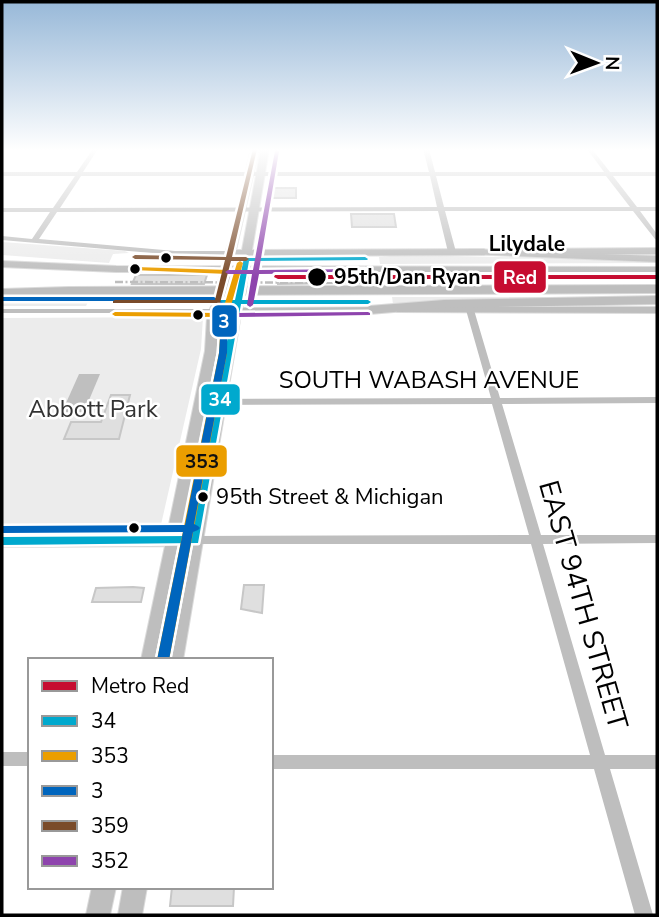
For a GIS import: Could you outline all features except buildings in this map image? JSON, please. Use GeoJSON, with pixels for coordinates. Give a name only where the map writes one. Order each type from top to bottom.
{"type":"FeatureCollection","features":[{"type":"Feature","properties":{"kind":"highway"},"geometry":{"type":"LineString","coordinates":[[471,252],[657,258]]}},
{"type":"Feature","properties":{"kind":"highway"},"geometry":{"type":"LineString","coordinates":[[2,262],[116,269],[657,270]]}},
{"type":"Feature","properties":{"kind":"highway"},"geometry":{"type":"LineString","coordinates":[[2,288],[657,289]]}},
{"type":"Feature","properties":{"kind":"highway"},"geometry":{"type":"LineString","coordinates":[[2,293],[69,290]]}},
{"type":"Feature","properties":{"kind":"highway"},"geometry":{"type":"LineString","coordinates":[[369,310],[444,304],[657,300]]}},
{"type":"Feature","properties":{"kind":"main road"},"geometry":{"type":"LineString","coordinates":[[150,658],[211,351],[214,311],[246,192]]}},
{"type":"Feature","properties":{"kind":"main road"},"geometry":{"type":"LineString","coordinates":[[174,658],[257,192]]}},
{"type":"Feature","properties":{"kind":"main road"},"geometry":{"type":"LineString","coordinates":[[230,253],[657,251]]}},
{"type":"Feature","properties":{"kind":"main road"},"geometry":{"type":"LineString","coordinates":[[214,311],[657,310]]}},
{"type":"Feature","properties":{"kind":"main road"},"geometry":{"type":"LineString","coordinates":[[2,541],[195,540]]}},
{"type":"Feature","properties":{"kind":"main road"},"geometry":{"type":"LineString","coordinates":[[98,915],[104,889]]}},
{"type":"Feature","properties":{"kind":"main road"},"geometry":{"type":"LineString","coordinates":[[130,915],[135,889]]}},
{"type":"Feature","properties":{"kind":"street"},"geometry":{"type":"LineString","coordinates":[[34,241],[68,192]]}},
{"type":"Feature","properties":{"kind":"street"},"geometry":{"type":"LineString","coordinates":[[437,192],[453,253]]}},
{"type":"Feature","properties":{"kind":"street"},"geometry":{"type":"LineString","coordinates":[[622,192],[657,238]]}},
{"type":"Feature","properties":{"kind":"street"},"geometry":{"type":"LineString","coordinates":[[2,210],[657,209]]}},
{"type":"Feature","properties":{"kind":"street"},"geometry":{"type":"LineString","coordinates":[[2,238],[176,253],[230,253]]}},
{"type":"Feature","properties":{"kind":"street","name":"EAST 94TH STREET"},"geometry":{"type":"LineString","coordinates":[[470,310],[644,915]]}},
{"type":"Feature","properties":{"kind":"street"},"geometry":{"type":"LineString","coordinates":[[2,311],[214,311]]}},
{"type":"Feature","properties":{"kind":"street","name":"SOUTH WABASH AVENUE"},"geometry":{"type":"LineString","coordinates":[[201,402],[657,400]]}},
{"type":"Feature","properties":{"kind":"street"},"geometry":{"type":"LineString","coordinates":[[195,540],[657,539]]}},
{"type":"Feature","properties":{"kind":"street"},"geometry":{"type":"LineString","coordinates":[[2,759],[28,759]]}},
{"type":"Feature","properties":{"kind":"street"},"geometry":{"type":"LineString","coordinates":[[273,762],[657,762]]}},
{"type":"Feature","properties":{"kind":"green space"},"geometry":{"type":"Polygon","coordinates":[[[2,242],[129,253],[113,254],[109,263],[2,255],[2,242]]]}},
{"type":"Feature","properties":{"kind":"green space"},"geometry":{"type":"Polygon","coordinates":[[[401,255],[657,260],[657,263],[380,264],[379,257],[401,255]]]}},
{"type":"Feature","properties":{"kind":"green space"},"geometry":{"type":"Polygon","coordinates":[[[392,297],[617,297],[393,304],[392,297]]]}},
{"type":"Feature","properties":{"kind":"green space"},"geometry":{"type":"Polygon","coordinates":[[[2,298],[90,298],[86,306],[2,306],[2,298]]]}},
{"type":"Feature","properties":{"kind":"green space","name":"Abbott Park"},"geometry":{"type":"Polygon","coordinates":[[[203,317],[201,349],[160,529],[2,528],[2,318],[203,317]]]}},
{"type":"Feature","properties":{"kind":"shaded area"},"geometry":{"type":"Polygon","coordinates":[[[79,374],[100,374],[84,412],[62,412],[79,374]]]}},
{"type":"Feature","properties":{"kind":"railway"},"geometry":{"type":"LineString","coordinates":[[115,282],[378,283]]}},
{"type":"Feature","properties":{"kind":"metro line","name":"Red"},"geometry":{"type":"LineString","coordinates":[[278,277],[657,277]]}},
{"type":"Feature","properties":{"kind":"transit line","name":"359"},"geometry":{"type":"LineString","coordinates":[[218,302],[245,192]]}},
{"type":"Feature","properties":{"kind":"transit line","name":"352"},"geometry":{"type":"LineString","coordinates":[[250,305],[270,192]]}},
{"type":"Feature","properties":{"kind":"transit line","name":"359"},"geometry":{"type":"LineString","coordinates":[[135,257],[246,259]]}},
{"type":"Feature","properties":{"kind":"transit line","name":"34"},"geometry":{"type":"LineString","coordinates":[[246,259],[365,259]]}},
{"type":"Feature","properties":{"kind":"transit line","name":"34"},"geometry":{"type":"LineString","coordinates":[[195,540],[246,259]]}},
{"type":"Feature","properties":{"kind":"transit line","name":"353"},"geometry":{"type":"LineString","coordinates":[[163,658],[223,353],[224,319],[240,263]]}},
{"type":"Feature","properties":{"kind":"transit line","name":"353"},"geometry":{"type":"LineString","coordinates":[[135,269],[228,272]]}},
{"type":"Feature","properties":{"kind":"transit line","name":"352"},"geometry":{"type":"LineString","coordinates":[[228,272],[365,271]]}},
{"type":"Feature","properties":{"kind":"transit line","name":"3"},"geometry":{"type":"LineString","coordinates":[[2,299],[214,299],[225,306],[223,353],[163,658]]}},
{"type":"Feature","properties":{"kind":"transit line","name":"359"},"geometry":{"type":"LineString","coordinates":[[115,302],[218,302]]}},
{"type":"Feature","properties":{"kind":"transit line","name":"34"},"geometry":{"type":"LineString","coordinates":[[218,302],[368,302]]}},
{"type":"Feature","properties":{"kind":"transit line","name":"353"},"geometry":{"type":"LineString","coordinates":[[115,314],[238,315]]}},
{"type":"Feature","properties":{"kind":"transit line","name":"352"},"geometry":{"type":"LineString","coordinates":[[238,315],[368,314]]}},
{"type":"Feature","properties":{"kind":"transit line","name":"3"},"geometry":{"type":"LineString","coordinates":[[2,529],[195,528]]}},
{"type":"Feature","properties":{"kind":"transit line","name":"34"},"geometry":{"type":"LineString","coordinates":[[2,541],[195,540]]}},
{"type":"Feature","properties":{"kind":"place","name":"95th/Dan Ryan"},"geometry":{"type":"Point","coordinates":[317,277]}},
{"type":"Feature","properties":{"kind":"place","name":"95th Street & Michigan"},"geometry":{"type":"Point","coordinates":[203,497]}},
{"type":"Feature","properties":{"kind":"district","name":"Lilydale"},"geometry":{"type":"Point","coordinates":[527,244]}}]}
